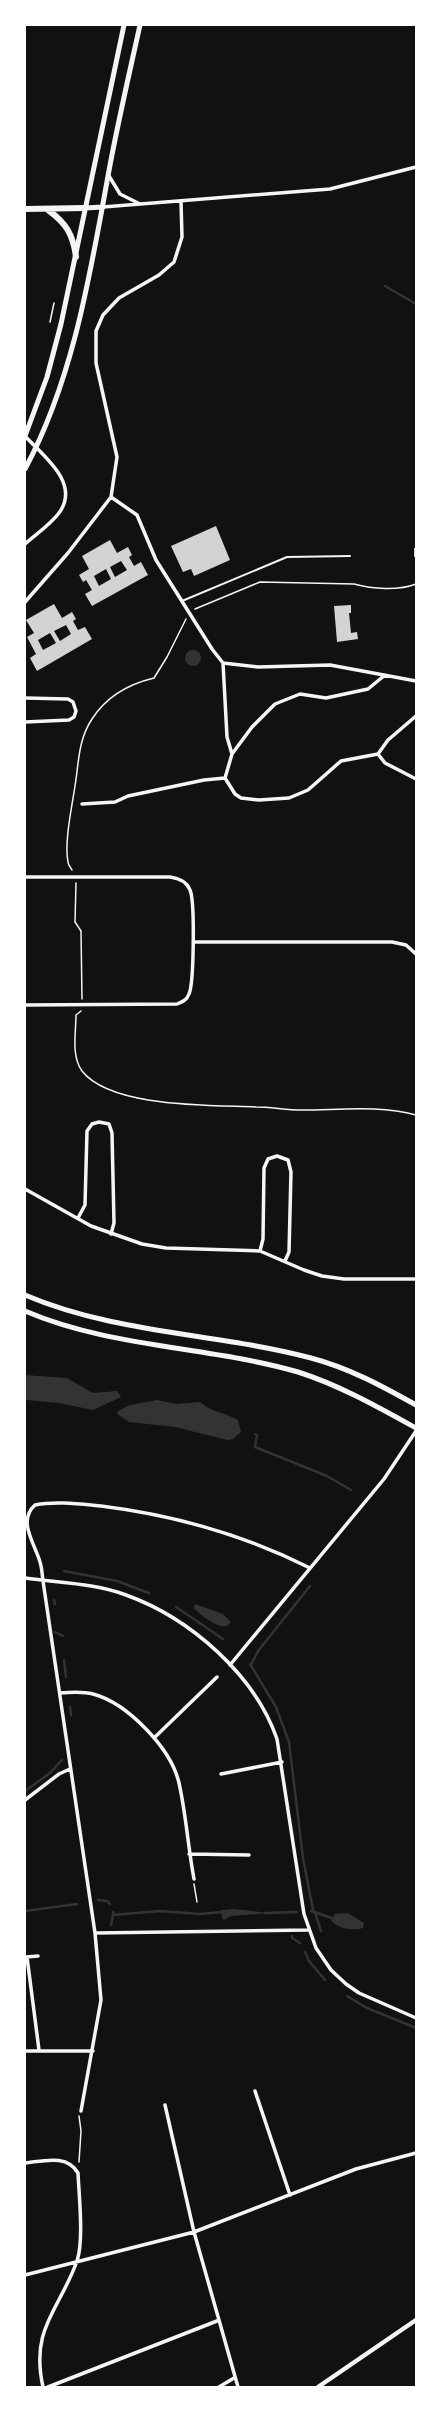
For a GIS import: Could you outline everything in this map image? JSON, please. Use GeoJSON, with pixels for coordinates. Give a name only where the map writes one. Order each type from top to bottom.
{"type":"FeatureCollection","features":[{"type":"Feature","properties":{"kind":"highway"},"geometry":{"type":"LineString","coordinates":[[25,209],[48,210],[86,208]]}},
{"type":"Feature","properties":{"kind":"highway"},"geometry":{"type":"LineString","coordinates":[[48,210],[68,228],[74,241],[76,257]]}},
{"type":"Feature","properties":{"kind":"main road"},"geometry":{"type":"LineString","coordinates":[[25,436],[47,376],[76,257],[124,25]]}},
{"type":"Feature","properties":{"kind":"main road"},"geometry":{"type":"LineString","coordinates":[[25,469],[42,436],[61,381],[89,277],[108,175],[140,25]]}},
{"type":"Feature","properties":{"kind":"main road"},"geometry":{"type":"LineString","coordinates":[[86,208],[103,207]]}},
{"type":"Feature","properties":{"kind":"main road"},"geometry":{"type":"LineString","coordinates":[[25,1295],[53,1306],[104,1320],[312,1358],[368,1378],[416,1405]]}},
{"type":"Feature","properties":{"kind":"main road"},"geometry":{"type":"LineString","coordinates":[[25,1311],[61,1325],[99,1335],[226,1357],[298,1373],[348,1392],[416,1429]]}},
{"type":"Feature","properties":{"kind":"street"},"geometry":{"type":"LineString","coordinates":[[103,207],[330,189],[416,167]]}},
{"type":"Feature","properties":{"kind":"street"},"geometry":{"type":"LineString","coordinates":[[108,175],[120,194],[141,205]]}},
{"type":"Feature","properties":{"kind":"street"},"geometry":{"type":"LineString","coordinates":[[25,602],[68,553],[111,497],[117,457],[96,363],[96,331],[103,315],[119,298],[159,275],[174,262],[182,237],[181,201]]}},
{"type":"Feature","properties":{"kind":"street"},"geometry":{"type":"LineString","coordinates":[[25,436],[60,475],[66,486],[62,508],[53,519],[25,544]]}},
{"type":"Feature","properties":{"kind":"street"},"geometry":{"type":"LineString","coordinates":[[111,497],[137,515],[156,560],[212,649],[223,663],[227,737],[232,754]]}},
{"type":"Feature","properties":{"kind":"street"},"geometry":{"type":"LineString","coordinates":[[223,663],[258,667],[322,664],[416,680]]}},
{"type":"Feature","properties":{"kind":"street"},"geometry":{"type":"LineString","coordinates":[[385,675],[368,689],[326,698],[300,694],[275,704],[252,727],[232,754],[226,778],[236,794],[241,798],[259,800],[288,798],[308,790],[341,761],[378,754],[388,740],[416,716]]}},
{"type":"Feature","properties":{"kind":"street"},"geometry":{"type":"LineString","coordinates":[[25,698],[68,699],[74,702],[76,711],[74,717],[69,720],[25,722]]}},
{"type":"Feature","properties":{"kind":"street"},"geometry":{"type":"LineString","coordinates":[[378,754],[385,763],[416,779]]}},
{"type":"Feature","properties":{"kind":"street"},"geometry":{"type":"LineString","coordinates":[[82,804],[114,802],[128,796],[204,780],[226,778]]}},
{"type":"Feature","properties":{"kind":"street"},"geometry":{"type":"LineString","coordinates":[[25,877],[170,877],[180,880],[191,892],[193,942],[191,988],[186,998],[177,1004],[25,1005]]}},
{"type":"Feature","properties":{"kind":"street"},"geometry":{"type":"LineString","coordinates":[[193,942],[392,942],[406,945],[416,954]]}},
{"type":"Feature","properties":{"kind":"street"},"geometry":{"type":"LineString","coordinates":[[78,1218],[85,1205],[87,1131],[92,1124],[102,1122],[109,1124],[112,1133],[114,1223],[111,1234]]}},
{"type":"Feature","properties":{"kind":"street"},"geometry":{"type":"LineString","coordinates":[[260,1251],[263,1239],[264,1168],[268,1159],[280,1156],[288,1160],[291,1172],[289,1252],[285,1261]]}},
{"type":"Feature","properties":{"kind":"street"},"geometry":{"type":"LineString","coordinates":[[25,1189],[111,1234],[142,1244],[166,1248],[260,1251],[322,1276],[344,1279],[416,1279]]}},
{"type":"Feature","properties":{"kind":"street"},"geometry":{"type":"LineString","coordinates":[[230,1665],[384,1479],[416,1429]]}},
{"type":"Feature","properties":{"kind":"street"},"geometry":{"type":"LineString","coordinates":[[79,2111],[93,2051],[101,2000],[95,1933],[43,1581],[40,1562],[27,1521],[30,1509],[35,1505],[43,1504],[85,1505],[136,1511],[183,1521],[223,1532],[271,1550],[310,1568]]}},
{"type":"Feature","properties":{"kind":"street"},"geometry":{"type":"LineString","coordinates":[[25,1578],[82,1584],[133,1598],[177,1622],[203,1639],[230,1665],[259,1700],[271,1720],[282,1762],[308,1930],[323,1959],[346,1984],[359,1993],[416,2018]]}},
{"type":"Feature","properties":{"kind":"street"},"geometry":{"type":"LineString","coordinates":[[154,1738],[217,1677]]}},
{"type":"Feature","properties":{"kind":"street"},"geometry":{"type":"LineString","coordinates":[[60,1693],[80,1692],[108,1700],[141,1725],[154,1738],[171,1761],[179,1782],[194,1879]]}},
{"type":"Feature","properties":{"kind":"street"},"geometry":{"type":"LineString","coordinates":[[221,1774],[282,1762]]}},
{"type":"Feature","properties":{"kind":"street"},"geometry":{"type":"LineString","coordinates":[[25,1800],[59,1774],[70,1769]]}},
{"type":"Feature","properties":{"kind":"street"},"geometry":{"type":"LineString","coordinates":[[189,1854],[249,1855]]}},
{"type":"Feature","properties":{"kind":"street"},"geometry":{"type":"LineString","coordinates":[[95,1933],[308,1930]]}},
{"type":"Feature","properties":{"kind":"street"},"geometry":{"type":"LineString","coordinates":[[38,1956],[26,1957],[39,2050]]}},
{"type":"Feature","properties":{"kind":"street"},"geometry":{"type":"LineString","coordinates":[[25,2051],[93,2051]]}},
{"type":"Feature","properties":{"kind":"street"},"geometry":{"type":"LineString","coordinates":[[255,2091],[290,2195]]}},
{"type":"Feature","properties":{"kind":"street"},"geometry":{"type":"LineString","coordinates":[[165,2104],[194,2232],[217,2321],[238,2387]]}},
{"type":"Feature","properties":{"kind":"street"},"geometry":{"type":"LineString","coordinates":[[25,2275],[77,2260],[194,2232],[356,2169],[416,2152]]}},
{"type":"Feature","properties":{"kind":"street"},"geometry":{"type":"LineString","coordinates":[[25,2163],[53,2160],[66,2161],[74,2165],[78,2173],[79,2247],[77,2260],[43,2332],[39,2350],[43,2387]]}},
{"type":"Feature","properties":{"kind":"street"},"geometry":{"type":"LineString","coordinates":[[318,2387],[416,2320]]}},
{"type":"Feature","properties":{"kind":"street"},"geometry":{"type":"LineString","coordinates":[[48,2387],[217,2321]]}},
{"type":"Feature","properties":{"kind":"street"},"geometry":{"type":"LineString","coordinates":[[219,2387],[234,2378]]}},
{"type":"Feature","properties":{"kind":"lane"},"geometry":{"type":"LineString","coordinates":[[182,601],[287,557],[350,556]]}},
{"type":"Feature","properties":{"kind":"path"},"geometry":{"type":"LineString","coordinates":[[50,322],[54,303]]}},
{"type":"Feature","properties":{"kind":"path"},"geometry":{"type":"LineString","coordinates":[[194,609],[260,582],[354,584],[367,587],[408,587],[416,584]]}},
{"type":"Feature","properties":{"kind":"path"},"geometry":{"type":"LineString","coordinates":[[81,1001],[81,932],[75,922],[76,877],[68,863],[69,817],[76,785],[78,755],[85,730],[107,701],[132,684],[154,678],[168,657],[187,616]]}},
{"type":"Feature","properties":{"kind":"path"},"geometry":{"type":"LineString","coordinates":[[81,1010],[76,1014],[76,1048],[79,1065],[92,1080],[118,1093],[188,1104],[286,1110],[397,1110],[416,1115]]}},
{"type":"Feature","properties":{"kind":"path"},"geometry":{"type":"LineString","coordinates":[[194,1879],[197,1902]]}},
{"type":"Feature","properties":{"kind":"path"},"geometry":{"type":"LineString","coordinates":[[79,2111],[81,2122],[79,2162]]}},
{"type":"Feature","properties":{"kind":"shaded area"},"geometry":{"type":"Polygon","coordinates":[[[193,650],[199,652],[201,658],[199,664],[193,666],[187,664],[185,658],[187,652],[193,650]]]}},
{"type":"Feature","properties":{"kind":"shaded area"},"geometry":{"type":"Polygon","coordinates":[[[25,1375],[67,1378],[93,1393],[117,1391],[121,1397],[93,1410],[59,1403],[25,1400],[25,1375]]]}},
{"type":"Feature","properties":{"kind":"shaded area"},"geometry":{"type":"Polygon","coordinates":[[[157,1400],[176,1404],[200,1402],[213,1410],[238,1420],[241,1432],[233,1439],[227,1440],[175,1427],[129,1422],[117,1414],[118,1411],[130,1405],[157,1400]]]}},
{"type":"Feature","properties":{"kind":"shaded area"},"geometry":{"type":"Polygon","coordinates":[[[195,1604],[223,1614],[231,1622],[227,1626],[224,1626],[205,1618],[194,1608],[195,1604]]]}},
{"type":"Feature","properties":{"kind":"shaded area"},"geometry":{"type":"Polygon","coordinates":[[[234,1909],[268,1913],[231,1916],[224,1920],[222,1918],[221,1910],[234,1909]]]}},
{"type":"Feature","properties":{"kind":"shaded area"},"geometry":{"type":"Polygon","coordinates":[[[348,1913],[364,1923],[363,1928],[355,1929],[341,1927],[331,1920],[335,1914],[348,1913]]]}},
{"type":"Feature","properties":{"kind":"building"},"geometry":{"type":"Polygon","coordinates":[[[216,526],[230,560],[194,576],[191,569],[183,572],[171,546],[216,526]]]}},
{"type":"Feature","properties":{"kind":"building"},"geometry":{"type":"Polygon","coordinates":[[[110,540],[117,553],[128,547],[132,555],[129,557],[134,566],[141,562],[148,575],[92,606],[85,594],[92,590],[86,580],[83,582],[79,575],[89,569],[82,556],[110,540]],[[121,561],[110,567],[115,577],[127,570],[121,561]],[[106,569],[94,576],[99,586],[111,579],[106,569]]]}},
{"type":"Feature","properties":{"kind":"building"},"geometry":{"type":"Polygon","coordinates":[[[414,548],[416,548],[416,557],[414,557],[414,548]]]}},
{"type":"Feature","properties":{"kind":"building"},"geometry":{"type":"Polygon","coordinates":[[[54,604],[62,618],[72,612],[76,619],[73,621],[78,630],[85,627],[92,639],[37,671],[30,658],[36,654],[27,637],[34,633],[26,620],[54,604]],[[66,625],[54,631],[60,641],[71,634],[66,625]],[[50,633],[38,640],[43,650],[56,643],[50,633]]]}},
{"type":"Feature","properties":{"kind":"building"},"geometry":{"type":"Polygon","coordinates":[[[351,605],[351,613],[349,613],[351,633],[357,632],[358,639],[337,642],[334,606],[351,605]]]}},
{"type":"Feature","properties":{"kind":"waterway"},"geometry":{"type":"LineString","coordinates":[[385,286],[416,304]]}},
{"type":"Feature","properties":{"kind":"waterway"},"geometry":{"type":"LineString","coordinates":[[255,1434],[257,1435],[255,1447],[327,1476],[351,1490]]}},
{"type":"Feature","properties":{"kind":"waterway"},"geometry":{"type":"LineString","coordinates":[[64,1571],[117,1581],[149,1593]]}},
{"type":"Feature","properties":{"kind":"waterway"},"geometry":{"type":"LineString","coordinates":[[251,1665],[258,1651],[310,1586]]}},
{"type":"Feature","properties":{"kind":"waterway"},"geometry":{"type":"LineString","coordinates":[[54,1600],[55,1604]]}},
{"type":"Feature","properties":{"kind":"waterway"},"geometry":{"type":"LineString","coordinates":[[176,1607],[223,1639]]}},
{"type":"Feature","properties":{"kind":"waterway"},"geometry":{"type":"LineString","coordinates":[[55,1632],[63,1636]]}},
{"type":"Feature","properties":{"kind":"waterway"},"geometry":{"type":"LineString","coordinates":[[64,1660],[66,1677]]}},
{"type":"Feature","properties":{"kind":"waterway"},"geometry":{"type":"LineString","coordinates":[[250,1664],[276,1707],[289,1742],[303,1858],[313,1910]]}},
{"type":"Feature","properties":{"kind":"waterway"},"geometry":{"type":"LineString","coordinates":[[70,1707],[71,1715]]}},
{"type":"Feature","properties":{"kind":"waterway"},"geometry":{"type":"LineString","coordinates":[[25,1791],[50,1773],[62,1760]]}},
{"type":"Feature","properties":{"kind":"waterway"},"geometry":{"type":"LineString","coordinates":[[98,1900],[107,1901],[110,1904]]}},
{"type":"Feature","properties":{"kind":"waterway"},"geometry":{"type":"LineString","coordinates":[[25,1911],[77,1904]]}},
{"type":"Feature","properties":{"kind":"waterway"},"geometry":{"type":"LineString","coordinates":[[113,1912],[113,1915],[160,1911],[200,1914],[222,1912]]}},
{"type":"Feature","properties":{"kind":"waterway"},"geometry":{"type":"LineString","coordinates":[[311,1911],[332,1918]]}},
{"type":"Feature","properties":{"kind":"waterway"},"geometry":{"type":"LineString","coordinates":[[265,1913],[297,1912]]}},
{"type":"Feature","properties":{"kind":"waterway"},"geometry":{"type":"LineString","coordinates":[[315,1912],[321,1931]]}},
{"type":"Feature","properties":{"kind":"waterway"},"geometry":{"type":"LineString","coordinates":[[111,1925],[113,1915]]}},
{"type":"Feature","properties":{"kind":"waterway"},"geometry":{"type":"LineString","coordinates":[[292,1936],[292,1938],[300,1943]]}},
{"type":"Feature","properties":{"kind":"waterway"},"geometry":{"type":"LineString","coordinates":[[305,1952],[309,1961],[325,1980]]}},
{"type":"Feature","properties":{"kind":"waterway"},"geometry":{"type":"LineString","coordinates":[[347,1996],[367,2008],[416,2028]]}}]}
